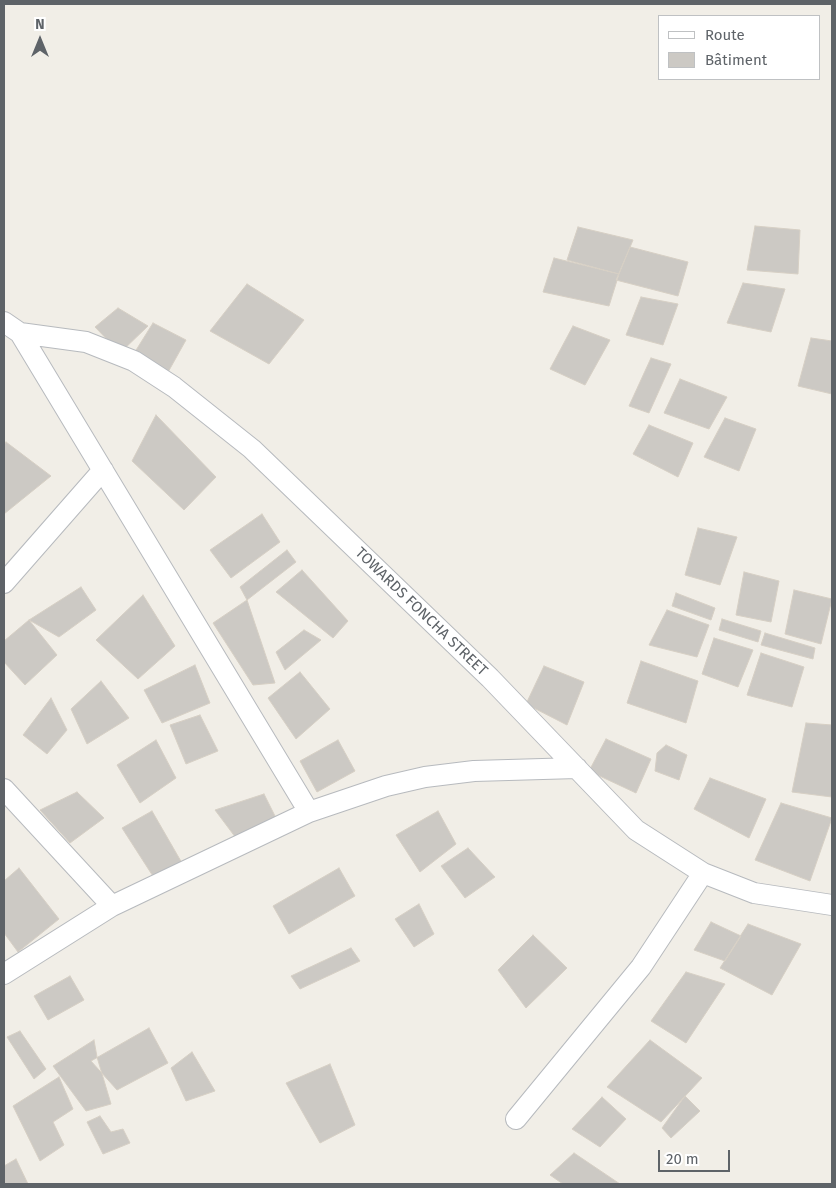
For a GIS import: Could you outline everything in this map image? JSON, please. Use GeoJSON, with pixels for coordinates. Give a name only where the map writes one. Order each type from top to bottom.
{"type":"FeatureCollection","features":[{"type":"Feature","properties":{"kind":"street"},"geometry":{"type":"LineString","coordinates":[[12,327],[103,470],[309,812]]}},
{"type":"Feature","properties":{"kind":"street","name":"TOWARDS FONCHA STREET"},"geometry":{"type":"LineString","coordinates":[[12,327],[86,342],[134,361],[174,387],[252,449],[490,678],[636,830],[703,873],[754,893],[832,905]]}},
{"type":"Feature","properties":{"kind":"street"},"geometry":{"type":"LineString","coordinates":[[4,583],[103,470]]}},
{"type":"Feature","properties":{"kind":"street"},"geometry":{"type":"LineString","coordinates":[[4,974],[112,906],[309,812],[386,786],[425,778],[474,771],[577,768]]}},
{"type":"Feature","properties":{"kind":"street"},"geometry":{"type":"LineString","coordinates":[[4,789],[112,906]]}},
{"type":"Feature","properties":{"kind":"street"},"geometry":{"type":"LineString","coordinates":[[516,1119],[641,967],[703,873]]}},
{"type":"Feature","properties":{"kind":"building"},"geometry":{"type":"Polygon","coordinates":[[[755,226],[800,230],[798,274],[747,270],[755,226]]]}},
{"type":"Feature","properties":{"kind":"building"},"geometry":{"type":"Polygon","coordinates":[[[578,227],[633,240],[619,274],[567,260],[578,227]]]}},
{"type":"Feature","properties":{"kind":"building"},"geometry":{"type":"Polygon","coordinates":[[[630,247],[688,262],[678,296],[616,280],[630,247]]]}},
{"type":"Feature","properties":{"kind":"building"},"geometry":{"type":"Polygon","coordinates":[[[554,258],[619,274],[609,306],[543,292],[554,258]]]}},
{"type":"Feature","properties":{"kind":"building"},"geometry":{"type":"Polygon","coordinates":[[[743,283],[785,289],[771,332],[727,323],[743,283]]]}},
{"type":"Feature","properties":{"kind":"building"},"geometry":{"type":"Polygon","coordinates":[[[247,284],[304,320],[269,364],[210,331],[247,284]]]}},
{"type":"Feature","properties":{"kind":"building"},"geometry":{"type":"Polygon","coordinates":[[[641,297],[678,304],[663,345],[626,335],[641,297]]]}},
{"type":"Feature","properties":{"kind":"building"},"geometry":{"type":"Polygon","coordinates":[[[118,308],[148,326],[120,353],[95,327],[118,308]]]}},
{"type":"Feature","properties":{"kind":"building"},"geometry":{"type":"Polygon","coordinates":[[[153,323],[186,340],[167,374],[133,355],[153,323]]]}},
{"type":"Feature","properties":{"kind":"building"},"geometry":{"type":"Polygon","coordinates":[[[573,326],[610,340],[585,385],[550,369],[573,326]]]}},
{"type":"Feature","properties":{"kind":"building"},"geometry":{"type":"Polygon","coordinates":[[[811,338],[832,341],[832,394],[798,386],[811,338]]]}},
{"type":"Feature","properties":{"kind":"building"},"geometry":{"type":"Polygon","coordinates":[[[651,358],[671,364],[649,413],[629,406],[651,358]]]}},
{"type":"Feature","properties":{"kind":"building"},"geometry":{"type":"Polygon","coordinates":[[[680,379],[727,397],[709,429],[664,413],[680,379]]]}},
{"type":"Feature","properties":{"kind":"building"},"geometry":{"type":"Polygon","coordinates":[[[156,415],[216,477],[184,510],[132,461],[156,415]]]}},
{"type":"Feature","properties":{"kind":"building"},"geometry":{"type":"Polygon","coordinates":[[[725,418],[756,429],[739,471],[704,457],[725,418]]]}},
{"type":"Feature","properties":{"kind":"building"},"geometry":{"type":"Polygon","coordinates":[[[649,425],[693,443],[678,477],[633,454],[649,425]]]}},
{"type":"Feature","properties":{"kind":"building"},"geometry":{"type":"Polygon","coordinates":[[[6,442],[51,476],[4,514],[4,445],[6,442]]]}},
{"type":"Feature","properties":{"kind":"building"},"geometry":{"type":"Polygon","coordinates":[[[262,514],[280,542],[231,578],[210,550],[262,514]]]}},
{"type":"Feature","properties":{"kind":"building"},"geometry":{"type":"Polygon","coordinates":[[[698,528],[737,537],[720,585],[685,575],[698,528]]]}},
{"type":"Feature","properties":{"kind":"building"},"geometry":{"type":"Polygon","coordinates":[[[287,550],[296,562],[247,600],[240,587],[287,550]]]}},
{"type":"Feature","properties":{"kind":"building"},"geometry":{"type":"Polygon","coordinates":[[[302,570],[348,621],[333,638],[276,592],[302,570]]]}},
{"type":"Feature","properties":{"kind":"building"},"geometry":{"type":"Polygon","coordinates":[[[744,572],[779,581],[771,622],[736,615],[744,572]]]}},
{"type":"Feature","properties":{"kind":"building"},"geometry":{"type":"Polygon","coordinates":[[[81,587],[96,610],[59,637],[29,620],[81,587]]]}},
{"type":"Feature","properties":{"kind":"building"},"geometry":{"type":"Polygon","coordinates":[[[794,590],[832,599],[821,644],[785,634],[794,590]]]}},
{"type":"Feature","properties":{"kind":"building"},"geometry":{"type":"Polygon","coordinates":[[[676,593],[715,608],[711,620],[672,606],[676,593]]]}},
{"type":"Feature","properties":{"kind":"building"},"geometry":{"type":"Polygon","coordinates":[[[143,595],[175,646],[138,679],[96,640],[143,595]]]}},
{"type":"Feature","properties":{"kind":"building"},"geometry":{"type":"Polygon","coordinates":[[[247,600],[275,683],[253,685],[213,623],[247,600]]]}},
{"type":"Feature","properties":{"kind":"building"},"geometry":{"type":"Polygon","coordinates":[[[667,610],[709,625],[697,657],[649,645],[667,610]]]}},
{"type":"Feature","properties":{"kind":"building"},"geometry":{"type":"Polygon","coordinates":[[[722,619],[761,631],[758,642],[719,630],[722,619]]]}},
{"type":"Feature","properties":{"kind":"building"},"geometry":{"type":"Polygon","coordinates":[[[29,620],[57,655],[25,685],[4,662],[4,641],[29,620]]]}},
{"type":"Feature","properties":{"kind":"building"},"geometry":{"type":"Polygon","coordinates":[[[304,630],[321,640],[285,670],[276,652],[304,630]]]}},
{"type":"Feature","properties":{"kind":"building"},"geometry":{"type":"Polygon","coordinates":[[[765,633],[815,648],[813,659],[761,645],[765,633]]]}},
{"type":"Feature","properties":{"kind":"building"},"geometry":{"type":"Polygon","coordinates":[[[714,638],[753,650],[738,687],[702,674],[714,638]]]}},
{"type":"Feature","properties":{"kind":"building"},"geometry":{"type":"Polygon","coordinates":[[[761,653],[804,667],[792,707],[747,695],[761,653]]]}},
{"type":"Feature","properties":{"kind":"building"},"geometry":{"type":"Polygon","coordinates":[[[641,661],[698,681],[686,723],[627,703],[641,661]]]}},
{"type":"Feature","properties":{"kind":"building"},"geometry":{"type":"Polygon","coordinates":[[[195,665],[210,703],[162,723],[144,690],[195,665]]]}},
{"type":"Feature","properties":{"kind":"building"},"geometry":{"type":"Polygon","coordinates":[[[544,666],[584,682],[567,725],[526,704],[544,666]]]}},
{"type":"Feature","properties":{"kind":"building"},"geometry":{"type":"Polygon","coordinates":[[[300,672],[330,709],[296,739],[268,698],[300,672]]]}},
{"type":"Feature","properties":{"kind":"building"},"geometry":{"type":"Polygon","coordinates":[[[101,681],[129,718],[87,744],[71,709],[101,681]]]}},
{"type":"Feature","properties":{"kind":"building"},"geometry":{"type":"Polygon","coordinates":[[[51,698],[67,730],[47,754],[23,735],[51,698]]]}},
{"type":"Feature","properties":{"kind":"building"},"geometry":{"type":"Polygon","coordinates":[[[200,715],[218,751],[186,764],[170,725],[200,715]]]}},
{"type":"Feature","properties":{"kind":"building"},"geometry":{"type":"Polygon","coordinates":[[[806,723],[832,725],[832,797],[792,792],[806,723]]]}},
{"type":"Feature","properties":{"kind":"building"},"geometry":{"type":"Polygon","coordinates":[[[606,739],[651,759],[636,793],[589,771],[606,739]]]}},
{"type":"Feature","properties":{"kind":"building"},"geometry":{"type":"Polygon","coordinates":[[[156,740],[176,778],[140,803],[117,765],[156,740]]]}},
{"type":"Feature","properties":{"kind":"building"},"geometry":{"type":"Polygon","coordinates":[[[338,740],[355,771],[317,792],[300,761],[338,740]]]}},
{"type":"Feature","properties":{"kind":"building"},"geometry":{"type":"Polygon","coordinates":[[[666,745],[687,755],[679,780],[655,771],[657,753],[666,745]]]}},
{"type":"Feature","properties":{"kind":"building"},"geometry":{"type":"Polygon","coordinates":[[[710,778],[766,799],[749,838],[694,809],[710,778]]]}},
{"type":"Feature","properties":{"kind":"building"},"geometry":{"type":"Polygon","coordinates":[[[77,792],[104,818],[70,843],[40,810],[77,792]]]}},
{"type":"Feature","properties":{"kind":"building"},"geometry":{"type":"Polygon","coordinates":[[[264,794],[276,818],[236,838],[215,810],[264,794]]]}},
{"type":"Feature","properties":{"kind":"building"},"geometry":{"type":"Polygon","coordinates":[[[781,803],[832,818],[810,881],[755,860],[781,803]]]}},
{"type":"Feature","properties":{"kind":"building"},"geometry":{"type":"Polygon","coordinates":[[[152,811],[186,870],[158,884],[122,828],[152,811]]]}},
{"type":"Feature","properties":{"kind":"building"},"geometry":{"type":"Polygon","coordinates":[[[438,811],[456,844],[420,872],[396,835],[438,811]]]}},
{"type":"Feature","properties":{"kind":"building"},"geometry":{"type":"Polygon","coordinates":[[[468,848],[495,877],[465,898],[441,866],[468,848]]]}},
{"type":"Feature","properties":{"kind":"building"},"geometry":{"type":"Polygon","coordinates":[[[19,868],[59,919],[18,952],[4,933],[4,881],[19,868]]]}},
{"type":"Feature","properties":{"kind":"building"},"geometry":{"type":"Polygon","coordinates":[[[339,868],[355,896],[289,934],[273,906],[339,868]]]}},
{"type":"Feature","properties":{"kind":"building"},"geometry":{"type":"Polygon","coordinates":[[[419,904],[434,934],[414,947],[395,919],[419,904]]]}},
{"type":"Feature","properties":{"kind":"building"},"geometry":{"type":"Polygon","coordinates":[[[711,922],[741,936],[725,961],[694,950],[711,922]]]}},
{"type":"Feature","properties":{"kind":"building"},"geometry":{"type":"Polygon","coordinates":[[[748,924],[801,944],[772,995],[720,968],[748,924]]]}},
{"type":"Feature","properties":{"kind":"building"},"geometry":{"type":"Polygon","coordinates":[[[533,935],[567,968],[526,1008],[498,970],[533,935]]]}},
{"type":"Feature","properties":{"kind":"building"},"geometry":{"type":"Polygon","coordinates":[[[351,948],[360,961],[300,989],[291,976],[351,948]]]}},
{"type":"Feature","properties":{"kind":"building"},"geometry":{"type":"Polygon","coordinates":[[[686,972],[725,984],[686,1043],[651,1021],[686,972]]]}},
{"type":"Feature","properties":{"kind":"building"},"geometry":{"type":"Polygon","coordinates":[[[70,976],[84,1000],[48,1020],[34,996],[70,976]]]}},
{"type":"Feature","properties":{"kind":"building"},"geometry":{"type":"Polygon","coordinates":[[[149,1028],[168,1063],[117,1090],[91,1061],[149,1028]]]}},
{"type":"Feature","properties":{"kind":"building"},"geometry":{"type":"Polygon","coordinates":[[[20,1031],[46,1069],[34,1079],[7,1037],[20,1031]]]}},
{"type":"Feature","properties":{"kind":"building"},"geometry":{"type":"Polygon","coordinates":[[[94,1040],[111,1104],[86,1111],[53,1066],[94,1040]]]}},
{"type":"Feature","properties":{"kind":"building"},"geometry":{"type":"Polygon","coordinates":[[[650,1040],[702,1078],[661,1122],[607,1087],[650,1040]]]}},
{"type":"Feature","properties":{"kind":"building"},"geometry":{"type":"Polygon","coordinates":[[[192,1052],[215,1091],[186,1101],[171,1068],[192,1052]]]}},
{"type":"Feature","properties":{"kind":"building"},"geometry":{"type":"Polygon","coordinates":[[[330,1064],[355,1125],[320,1143],[286,1083],[330,1064]]]}},
{"type":"Feature","properties":{"kind":"building"},"geometry":{"type":"Polygon","coordinates":[[[59,1077],[73,1109],[53,1122],[64,1145],[40,1161],[13,1106],[59,1077]]]}},
{"type":"Feature","properties":{"kind":"building"},"geometry":{"type":"Polygon","coordinates":[[[685,1096],[700,1111],[671,1138],[662,1128],[685,1096]]]}},
{"type":"Feature","properties":{"kind":"building"},"geometry":{"type":"Polygon","coordinates":[[[602,1097],[626,1119],[600,1147],[572,1129],[602,1097]]]}},
{"type":"Feature","properties":{"kind":"building"},"geometry":{"type":"Polygon","coordinates":[[[100,1116],[111,1132],[123,1129],[130,1143],[103,1154],[87,1122],[100,1116]]]}},
{"type":"Feature","properties":{"kind":"building"},"geometry":{"type":"Polygon","coordinates":[[[574,1153],[620,1184],[563,1184],[550,1175],[574,1153]]]}},
{"type":"Feature","properties":{"kind":"building"},"geometry":{"type":"Polygon","coordinates":[[[16,1159],[28,1184],[4,1184],[4,1166],[16,1159]]]}}]}
